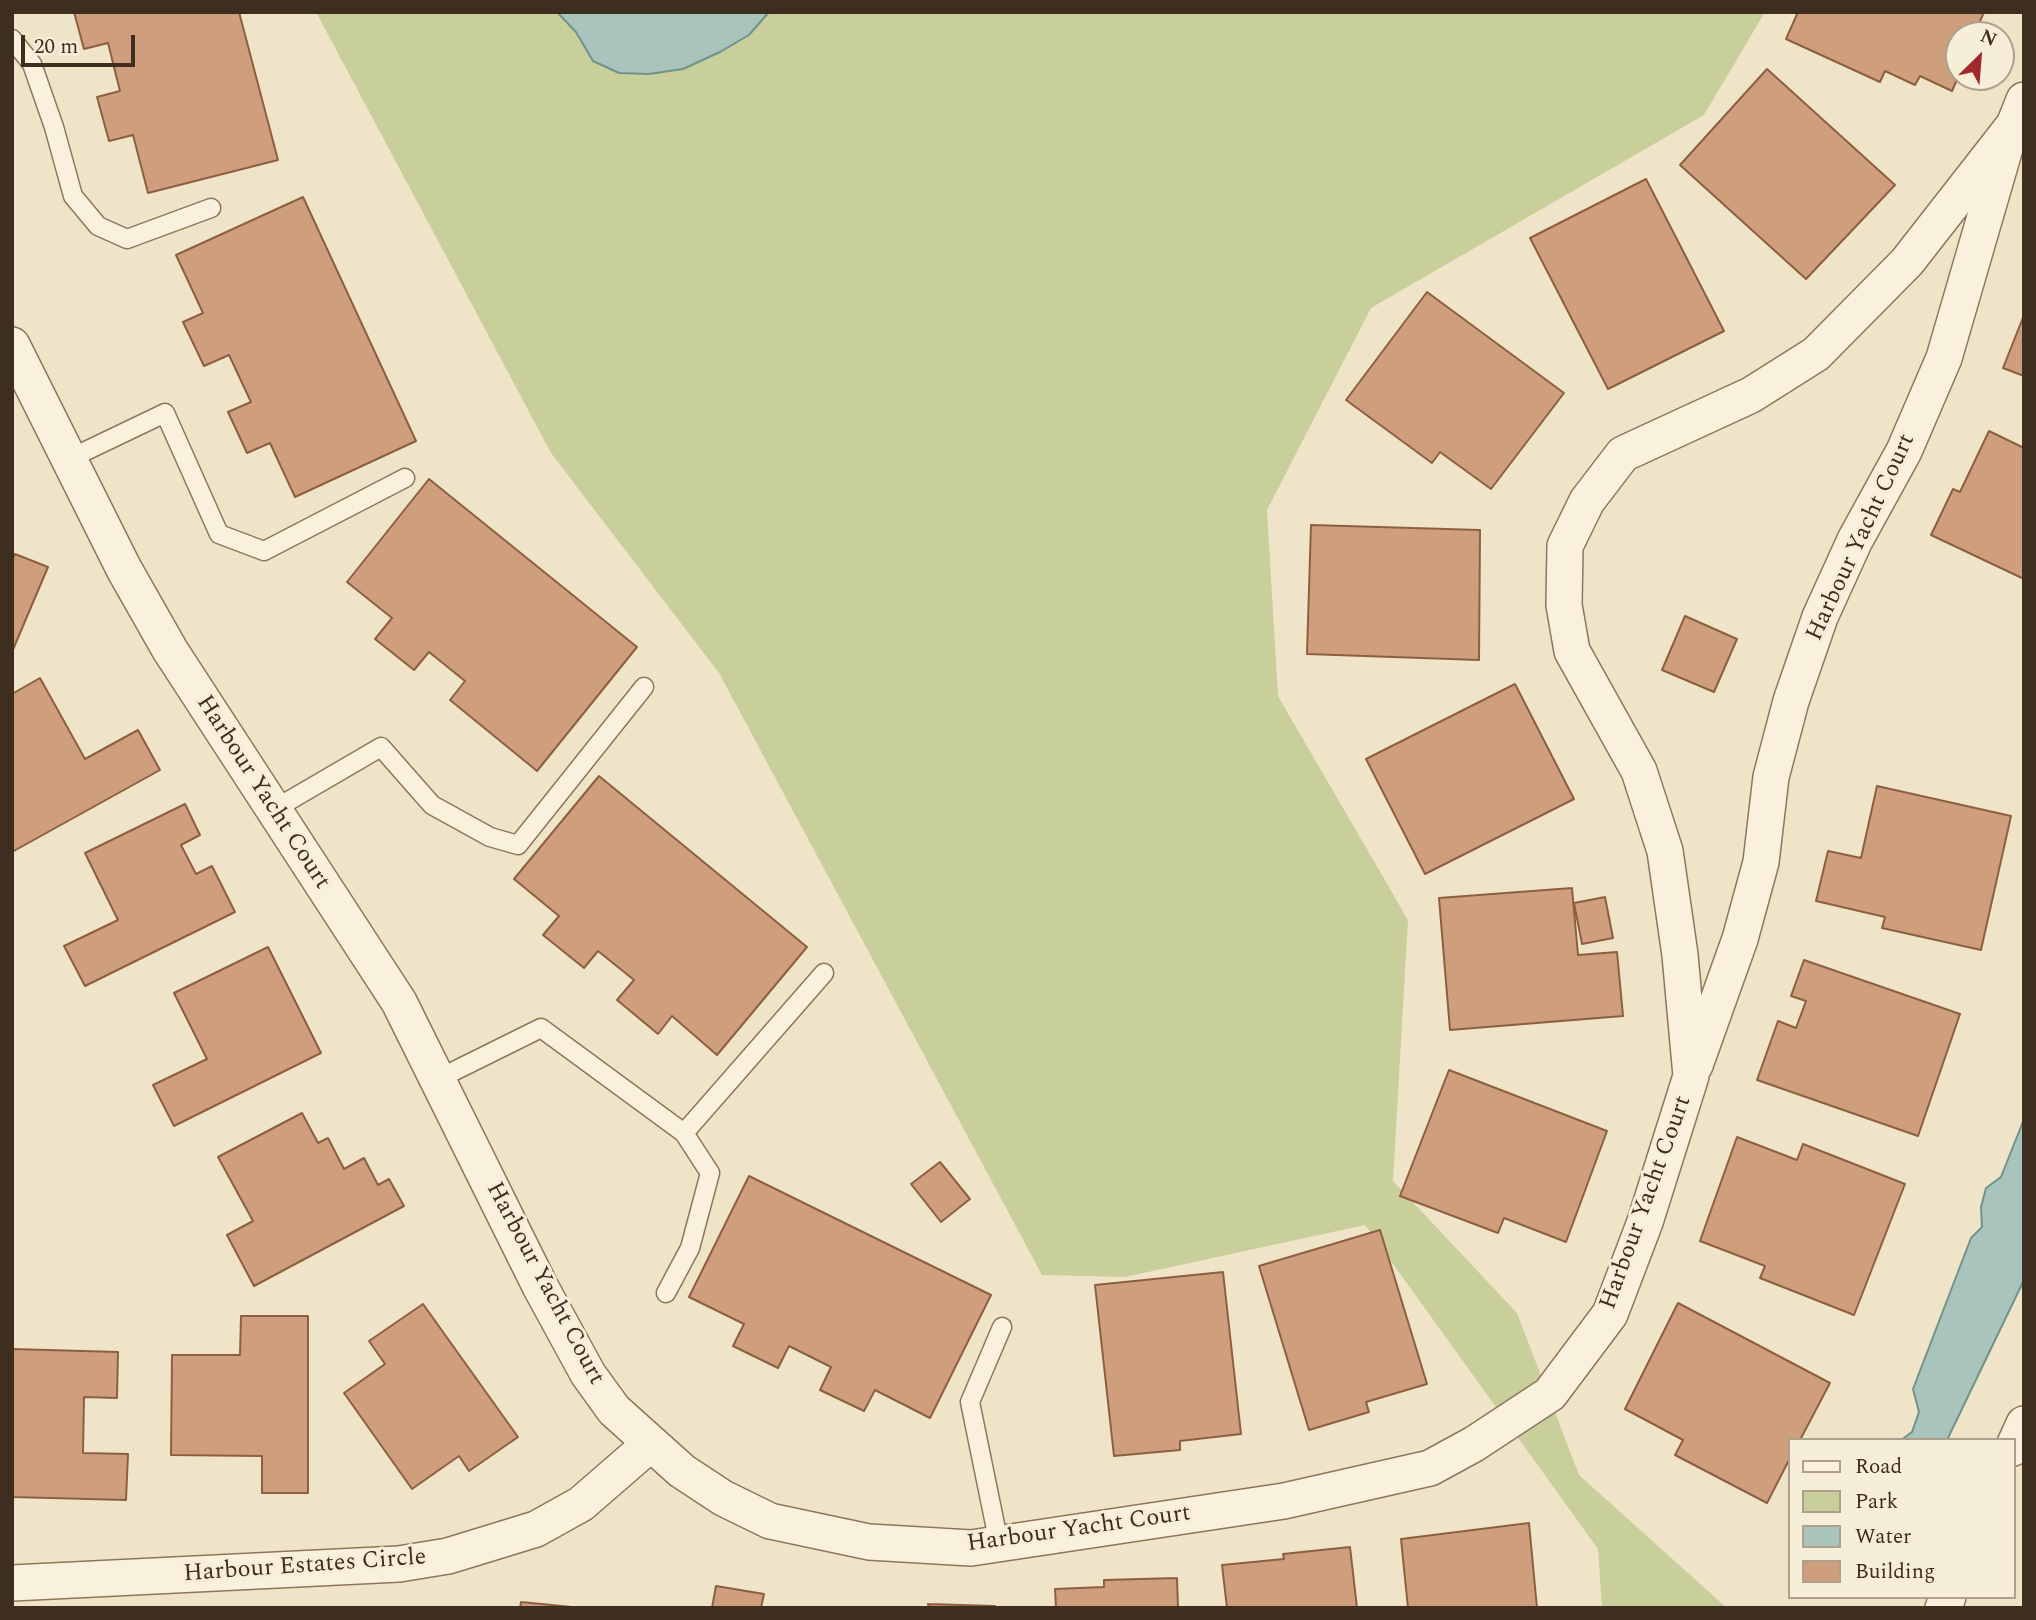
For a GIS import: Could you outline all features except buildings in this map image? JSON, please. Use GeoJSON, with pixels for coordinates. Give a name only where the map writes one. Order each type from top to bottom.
{"type":"FeatureCollection","features":[{"type":"Feature","properties":{"kind":"street","name":"Harbour Yacht Court"},"geometry":{"type":"LineString","coordinates":[[1691,1076],[1680,955],[1665,851],[1639,771],[1572,651],[1564,605],[1565,546],[1587,501],[1623,454],[1751,395],[1816,354],[1907,262],[2019,112]]}},
{"type":"Feature","properties":{"kind":"street","name":"Harbour Yacht Court"},"geometry":{"type":"LineString","coordinates":[[12,345],[124,569],[170,650],[399,1002],[540,1286],[588,1374],[614,1410],[649,1444],[723,1499],[770,1521],[869,1542],[971,1548],[1284,1500],[1430,1468],[1474,1444],[1550,1394],[1610,1314],[1645,1222],[1691,1076],[1740,939],[1761,862],[1771,777],[1803,665],[1820,617],[1855,540],[1904,451],[1944,358],[2002,153],[2019,112]]}},
{"type":"Feature","properties":{"kind":"street"},"geometry":{"type":"LineString","coordinates":[[2015,1444],[2024,1424]]}},
{"type":"Feature","properties":{"kind":"street","name":"Harbour Estates Circle"},"geometry":{"type":"LineString","coordinates":[[12,1583],[398,1564],[447,1556],[496,1544],[559,1517],[581,1504],[649,1444]]}},
{"type":"Feature","properties":{"kind":"lane"},"geometry":{"type":"LineString","coordinates":[[12,38],[32,64],[54,127],[73,196],[98,226],[127,239],[211,208]]}},
{"type":"Feature","properties":{"kind":"lane"},"geometry":{"type":"LineString","coordinates":[[69,459],[165,413],[219,534],[264,551],[404,478]]}},
{"type":"Feature","properties":{"kind":"lane"},"geometry":{"type":"LineString","coordinates":[[273,810],[381,747],[432,804],[490,837],[518,845],[644,687]]}},
{"type":"Feature","properties":{"kind":"lane"},"geometry":{"type":"LineString","coordinates":[[684,1133],[824,973]]}},
{"type":"Feature","properties":{"kind":"lane"},"geometry":{"type":"LineString","coordinates":[[438,1079],[541,1028],[684,1133],[710,1173],[690,1248],[666,1293]]}},
{"type":"Feature","properties":{"kind":"lane"},"geometry":{"type":"LineString","coordinates":[[999,1544],[970,1402],[1002,1327]]}},
{"type":"Feature","properties":{"kind":"green space"},"geometry":{"type":"Polygon","coordinates":[[[316,12],[1765,12],[1704,115],[1371,308],[1267,510],[1278,696],[1408,920],[1393,1181],[1517,1313],[1579,1475],[1727,1608],[1602,1608],[1598,1549],[1365,1225],[1125,1277],[1042,1275],[719,673],[551,453],[316,12]]]}},
{"type":"Feature","properties":{"kind":"water"},"geometry":{"type":"Polygon","coordinates":[[[557,12],[769,12],[749,35],[720,52],[683,69],[649,74],[619,73],[593,61],[576,32],[557,12]]]}},
{"type":"Feature","properties":{"kind":"water"},"geometry":{"type":"Polygon","coordinates":[[[2024,1119],[2024,1280],[1948,1438],[1904,1438],[1912,1432],[1919,1412],[1913,1389],[1971,1238],[1982,1227],[1981,1207],[1986,1188],[2001,1177],[2024,1119]]]}}]}
